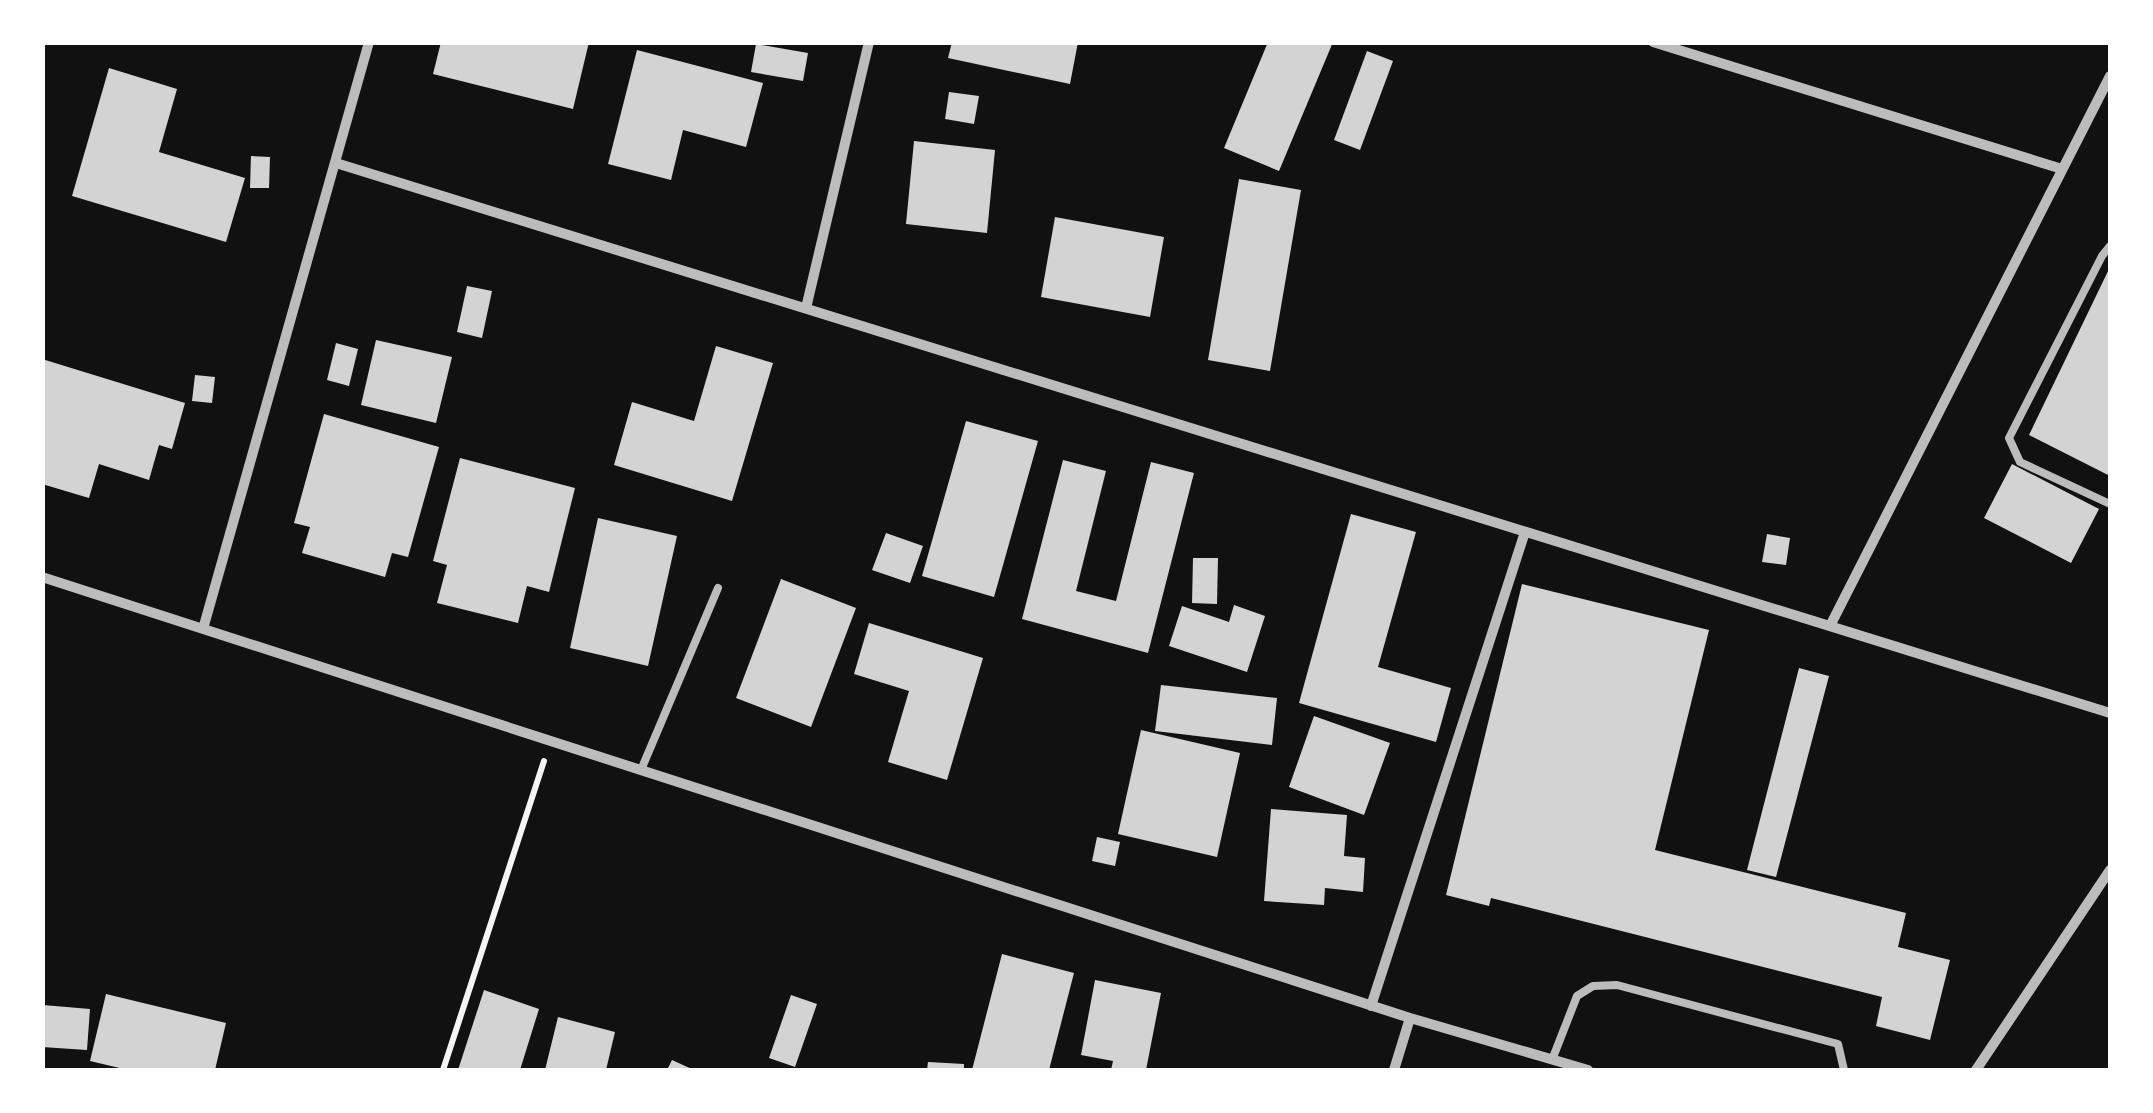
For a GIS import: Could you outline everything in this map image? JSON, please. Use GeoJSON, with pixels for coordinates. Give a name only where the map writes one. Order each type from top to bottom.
{"type":"FeatureCollection","features":[{"type":"Feature","properties":{"kind":"street"},"geometry":{"type":"LineString","coordinates":[[203,629],[369,42]]}},
{"type":"Feature","properties":{"kind":"street"},"geometry":{"type":"LineString","coordinates":[[806,308],[868,42]]}},
{"type":"Feature","properties":{"kind":"street"},"geometry":{"type":"LineString","coordinates":[[1653,42],[2062,170]]}},
{"type":"Feature","properties":{"kind":"street"},"geometry":{"type":"LineString","coordinates":[[1830,626],[2110,76]]}},
{"type":"Feature","properties":{"kind":"street"},"geometry":{"type":"LineString","coordinates":[[336,162],[2110,713]]}},
{"type":"Feature","properties":{"kind":"street"},"geometry":{"type":"LineString","coordinates":[[1370,1006],[1525,532]]}},
{"type":"Feature","properties":{"kind":"street"},"geometry":{"type":"LineString","coordinates":[[42,577],[1370,1006],[1588,1070]]}},
{"type":"Feature","properties":{"kind":"street"},"geometry":{"type":"LineString","coordinates":[[1976,1070],[2110,870]]}},
{"type":"Feature","properties":{"kind":"street"},"geometry":{"type":"LineString","coordinates":[[1394,1070],[1410,1018]]}},
{"type":"Feature","properties":{"kind":"lane"},"geometry":{"type":"LineString","coordinates":[[2110,246],[2009,438],[2020,462],[2110,504]]}},
{"type":"Feature","properties":{"kind":"lane"},"geometry":{"type":"LineString","coordinates":[[640,770],[718,588]]}},
{"type":"Feature","properties":{"kind":"lane"},"geometry":{"type":"LineString","coordinates":[[1552,1060],[1577,996],[1593,986],[1618,986],[1838,1044],[1844,1070]]}},
{"type":"Feature","properties":{"kind":"path"},"geometry":{"type":"LineString","coordinates":[[442,1070],[550,741]]}},
{"type":"Feature","properties":{"kind":"building"},"geometry":{"type":"Polygon","coordinates":[[[441,42],[589,42],[573,109],[433,74],[441,42]]]}},
{"type":"Feature","properties":{"kind":"building"},"geometry":{"type":"Polygon","coordinates":[[[952,42],[1078,42],[1070,84],[948,58],[952,42]]]}},
{"type":"Feature","properties":{"kind":"building"},"geometry":{"type":"Polygon","coordinates":[[[1268,42],[1333,42],[1279,171],[1224,148],[1268,42]]]}},
{"type":"Feature","properties":{"kind":"building"},"geometry":{"type":"Polygon","coordinates":[[[756,44],[808,53],[803,81],[751,72],[756,44]]]}},
{"type":"Feature","properties":{"kind":"building"},"geometry":{"type":"Polygon","coordinates":[[[637,50],[763,83],[746,147],[683,130],[671,180],[608,164],[637,50]]]}},
{"type":"Feature","properties":{"kind":"building"},"geometry":{"type":"Polygon","coordinates":[[[1367,51],[1393,61],[1360,150],[1334,140],[1367,51]]]}},
{"type":"Feature","properties":{"kind":"building"},"geometry":{"type":"Polygon","coordinates":[[[109,68],[177,89],[159,152],[245,178],[226,242],[72,196],[109,68]]]}},
{"type":"Feature","properties":{"kind":"building"},"geometry":{"type":"Polygon","coordinates":[[[949,92],[979,96],[974,124],[945,119],[949,92]]]}},
{"type":"Feature","properties":{"kind":"building"},"geometry":{"type":"Polygon","coordinates":[[[914,141],[995,150],[987,233],[906,224],[914,141]]]}},
{"type":"Feature","properties":{"kind":"building"},"geometry":{"type":"Polygon","coordinates":[[[251,156],[270,157],[269,188],[250,188],[251,156]]]}},
{"type":"Feature","properties":{"kind":"building"},"geometry":{"type":"Polygon","coordinates":[[[1239,179],[1301,190],[1270,371],[1208,360],[1239,179]]]}},
{"type":"Feature","properties":{"kind":"building"},"geometry":{"type":"Polygon","coordinates":[[[1055,217],[1164,237],[1150,317],[1041,297],[1055,217]]]}},
{"type":"Feature","properties":{"kind":"building"},"geometry":{"type":"Polygon","coordinates":[[[2110,267],[2110,476],[2029,435],[2110,267]]]}},
{"type":"Feature","properties":{"kind":"building"},"geometry":{"type":"Polygon","coordinates":[[[467,286],[492,291],[482,338],[457,332],[467,286]]]}},
{"type":"Feature","properties":{"kind":"building"},"geometry":{"type":"Polygon","coordinates":[[[376,340],[452,357],[436,423],[361,405],[376,340]]]}},
{"type":"Feature","properties":{"kind":"building"},"geometry":{"type":"Polygon","coordinates":[[[336,343],[358,349],[349,386],[327,380],[336,343]]]}},
{"type":"Feature","properties":{"kind":"building"},"geometry":{"type":"Polygon","coordinates":[[[716,346],[773,363],[732,501],[614,465],[632,402],[694,421],[716,346]]]}},
{"type":"Feature","properties":{"kind":"building"},"geometry":{"type":"Polygon","coordinates":[[[42,359],[185,403],[172,449],[159,445],[149,480],[99,464],[89,498],[42,484],[42,359]]]}},
{"type":"Feature","properties":{"kind":"building"},"geometry":{"type":"Polygon","coordinates":[[[195,375],[215,377],[212,403],[192,401],[195,375]]]}},
{"type":"Feature","properties":{"kind":"building"},"geometry":{"type":"Polygon","coordinates":[[[324,414],[439,447],[408,557],[392,553],[385,577],[302,553],[310,527],[294,523],[324,414]]]}},
{"type":"Feature","properties":{"kind":"building"},"geometry":{"type":"Polygon","coordinates":[[[966,421],[1038,441],[994,597],[922,576],[966,421]]]}},
{"type":"Feature","properties":{"kind":"building"},"geometry":{"type":"Polygon","coordinates":[[[460,458],[575,488],[549,592],[527,586],[518,623],[437,603],[447,565],[433,561],[460,458]]]}},
{"type":"Feature","properties":{"kind":"building"},"geometry":{"type":"Polygon","coordinates":[[[1063,460],[1106,471],[1076,591],[1116,601],[1151,462],[1194,473],[1148,653],[1022,619],[1063,460]]]}},
{"type":"Feature","properties":{"kind":"building"},"geometry":{"type":"Polygon","coordinates":[[[2012,464],[2099,509],[2071,563],[1984,518],[2012,464]]]}},
{"type":"Feature","properties":{"kind":"building"},"geometry":{"type":"Polygon","coordinates":[[[1351,514],[1416,532],[1378,667],[1451,688],[1436,742],[1299,703],[1351,514]]]}},
{"type":"Feature","properties":{"kind":"building"},"geometry":{"type":"Polygon","coordinates":[[[598,518],[677,536],[648,666],[570,648],[598,518]]]}},
{"type":"Feature","properties":{"kind":"building"},"geometry":{"type":"Polygon","coordinates":[[[886,533],[923,546],[910,583],[872,570],[886,533]]]}},
{"type":"Feature","properties":{"kind":"building"},"geometry":{"type":"Polygon","coordinates":[[[1767,534],[1790,538],[1786,565],[1762,562],[1767,534]]]}},
{"type":"Feature","properties":{"kind":"building"},"geometry":{"type":"Polygon","coordinates":[[[1193,558],[1218,558],[1217,604],[1192,603],[1193,558]]]}},
{"type":"Feature","properties":{"kind":"building"},"geometry":{"type":"Polygon","coordinates":[[[781,579],[856,608],[811,727],[736,698],[781,579]]]}},
{"type":"Feature","properties":{"kind":"building"},"geometry":{"type":"Polygon","coordinates":[[[1522,584],[1709,630],[1655,850],[1906,913],[1898,947],[1950,960],[1930,1040],[1876,1026],[1882,997],[1491,898],[1489,906],[1446,895],[1522,584]]]}},
{"type":"Feature","properties":{"kind":"building"},"geometry":{"type":"Polygon","coordinates":[[[1234,605],[1265,616],[1247,672],[1169,646],[1182,606],[1229,622],[1234,605]]]}},
{"type":"Feature","properties":{"kind":"building"},"geometry":{"type":"Polygon","coordinates":[[[869,623],[983,658],[947,780],[888,762],[909,691],[854,674],[869,623]]]}},
{"type":"Feature","properties":{"kind":"building"},"geometry":{"type":"Polygon","coordinates":[[[1799,668],[1829,676],[1776,877],[1747,870],[1799,668]]]}},
{"type":"Feature","properties":{"kind":"building"},"geometry":{"type":"Polygon","coordinates":[[[1161,685],[1277,698],[1272,745],[1155,731],[1161,685]]]}},
{"type":"Feature","properties":{"kind":"building"},"geometry":{"type":"Polygon","coordinates":[[[1314,716],[1390,743],[1364,815],[1289,787],[1314,716]]]}},
{"type":"Feature","properties":{"kind":"building"},"geometry":{"type":"Polygon","coordinates":[[[1141,730],[1240,753],[1217,857],[1118,834],[1141,730]]]}},
{"type":"Feature","properties":{"kind":"building"},"geometry":{"type":"Polygon","coordinates":[[[1271,809],[1347,815],[1344,856],[1365,858],[1363,892],[1325,888],[1324,905],[1264,901],[1271,809]]]}},
{"type":"Feature","properties":{"kind":"building"},"geometry":{"type":"Polygon","coordinates":[[[1097,837],[1120,842],[1115,866],[1092,861],[1097,837]]]}},
{"type":"Feature","properties":{"kind":"building"},"geometry":{"type":"Polygon","coordinates":[[[1002,954],[1074,973],[1049,1070],[972,1070],[1002,954]]]}},
{"type":"Feature","properties":{"kind":"building"},"geometry":{"type":"Polygon","coordinates":[[[1095,980],[1161,993],[1146,1070],[1111,1070],[1113,1061],[1081,1055],[1095,980]]]}},
{"type":"Feature","properties":{"kind":"building"},"geometry":{"type":"Polygon","coordinates":[[[484,990],[539,1009],[520,1070],[458,1070],[484,990]]]}},
{"type":"Feature","properties":{"kind":"building"},"geometry":{"type":"Polygon","coordinates":[[[106,994],[226,1023],[215,1070],[128,1070],[90,1061],[106,994]]]}},
{"type":"Feature","properties":{"kind":"building"},"geometry":{"type":"Polygon","coordinates":[[[791,995],[817,1004],[795,1067],[769,1058],[791,995]]]}},
{"type":"Feature","properties":{"kind":"building"},"geometry":{"type":"Polygon","coordinates":[[[43,1005],[90,1009],[87,1050],[42,1047],[43,1005]]]}},
{"type":"Feature","properties":{"kind":"building"},"geometry":{"type":"Polygon","coordinates":[[[558,1017],[615,1032],[606,1070],[545,1070],[558,1017]]]}},
{"type":"Feature","properties":{"kind":"building"},"geometry":{"type":"Polygon","coordinates":[[[672,1060],[694,1070],[667,1070],[672,1060]]]}},
{"type":"Feature","properties":{"kind":"building"},"geometry":{"type":"Polygon","coordinates":[[[928,1062],[964,1064],[964,1070],[927,1070],[928,1062]]]}}]}
